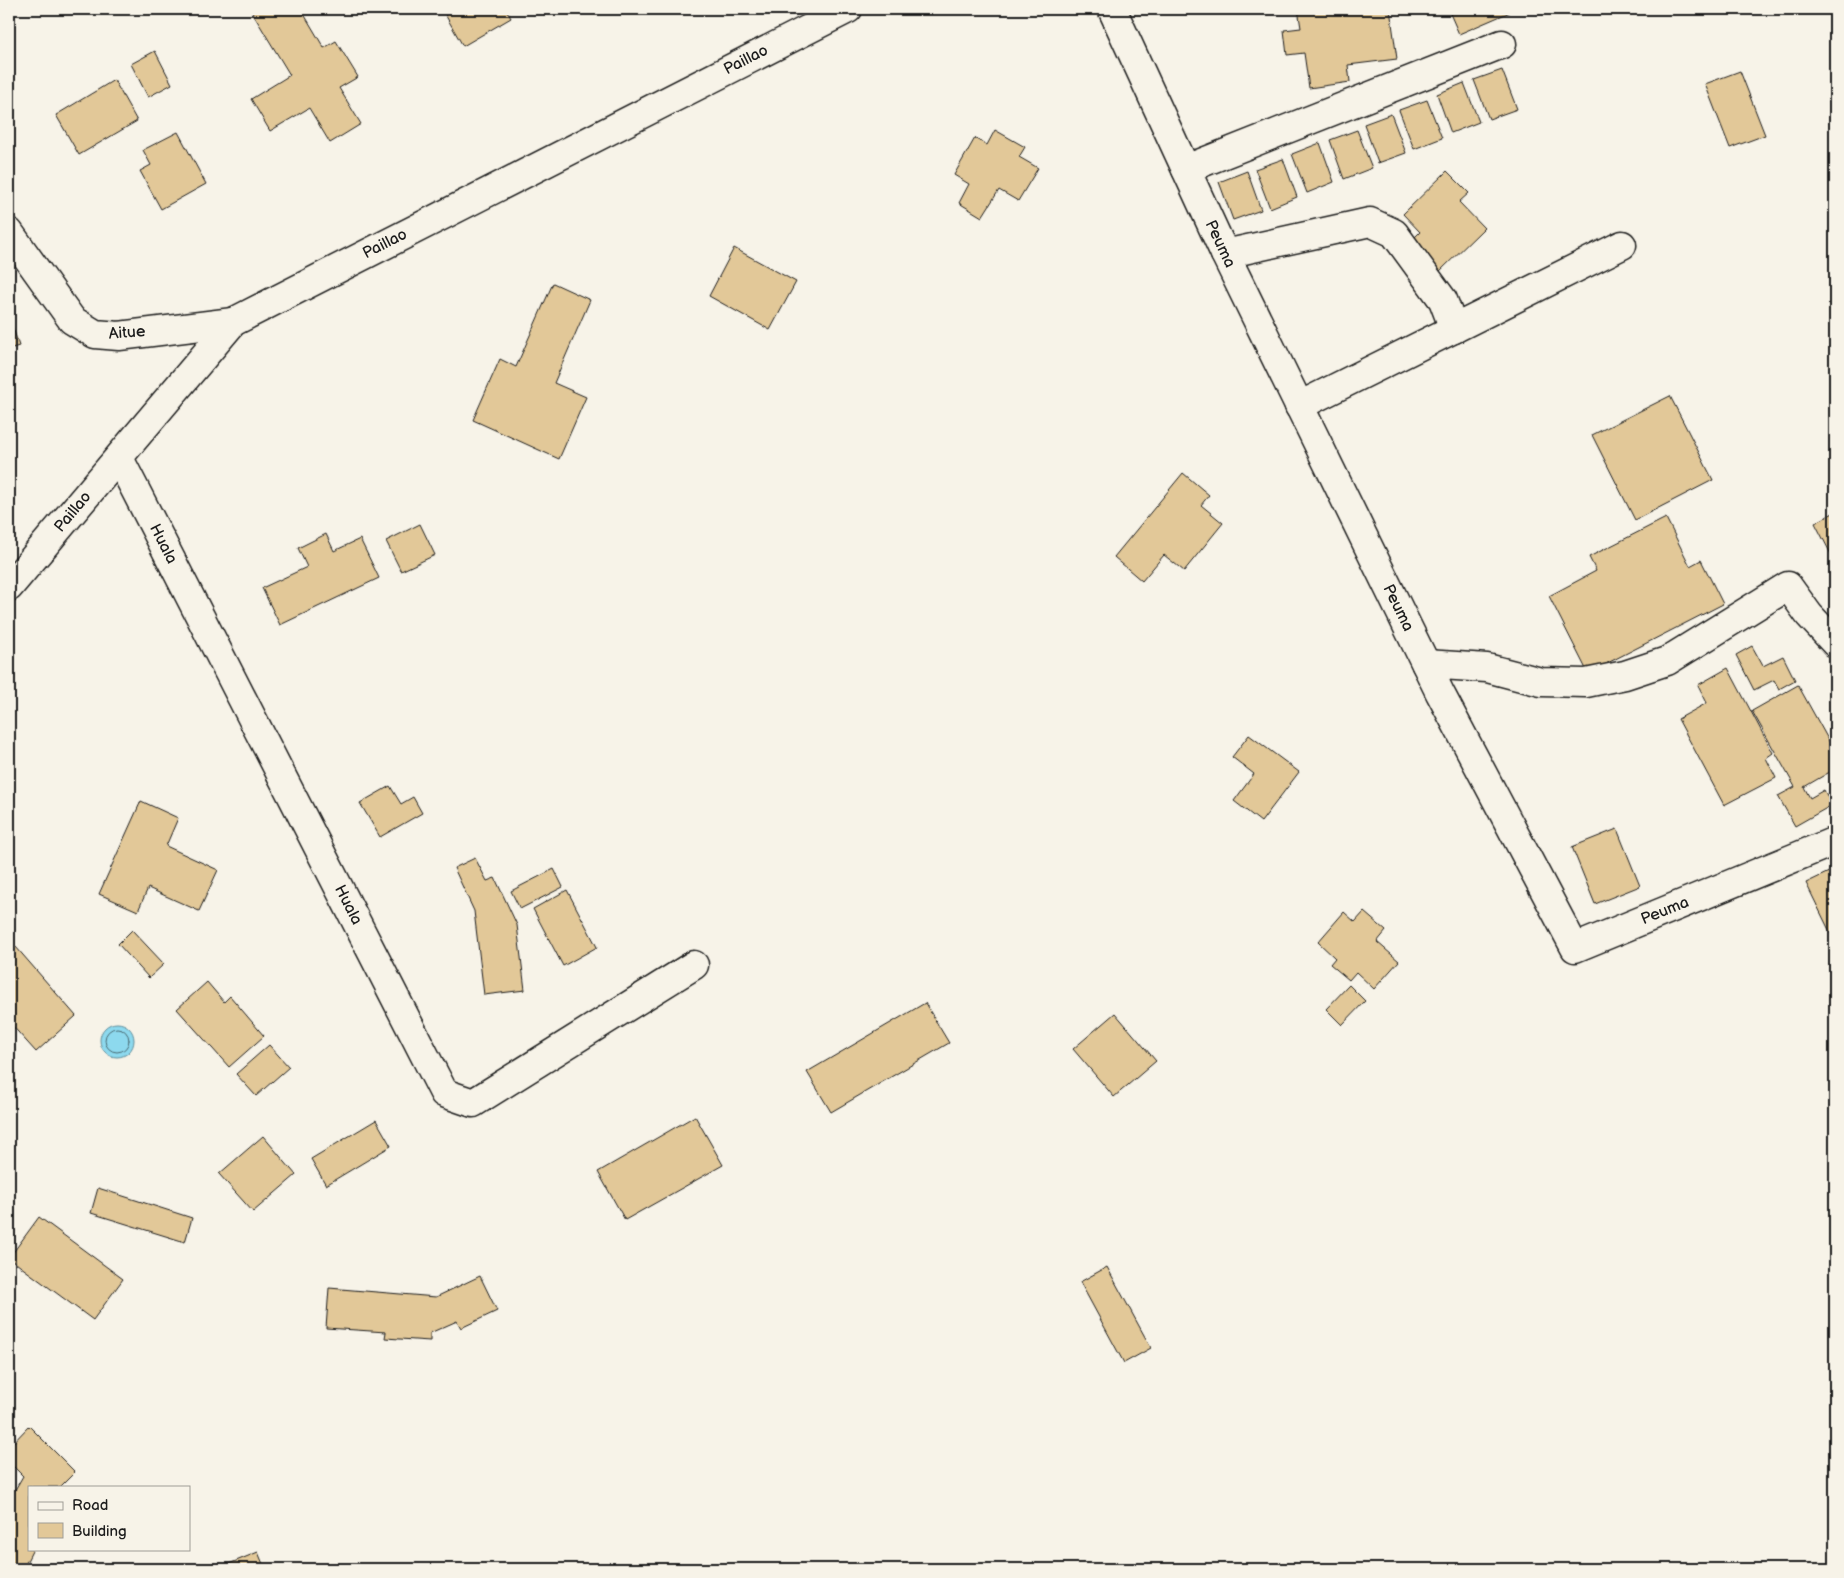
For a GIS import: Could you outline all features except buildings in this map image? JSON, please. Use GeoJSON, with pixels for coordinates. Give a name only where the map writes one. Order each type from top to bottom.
{"type":"FeatureCollection","features":[{"type":"Feature","properties":{"kind":"street","name":"Paillao"},"geometry":{"type":"LineString","coordinates":[[9,587],[233,322],[848,9]]}},
{"type":"Feature","properties":{"kind":"street","name":"Peuma"},"geometry":{"type":"LineString","coordinates":[[1112,9],[1225,254],[1426,664],[1575,948],[1835,841]]}},
{"type":"Feature","properties":{"kind":"street"},"geometry":{"type":"LineString","coordinates":[[1186,169],[1502,44]]}},
{"type":"Feature","properties":{"kind":"street"},"geometry":{"type":"LineString","coordinates":[[1225,254],[1370,222],[1394,233],[1443,300],[1454,329]]}},
{"type":"Feature","properties":{"kind":"street","name":"Aitue"},"geometry":{"type":"LineString","coordinates":[[9,232],[68,315],[83,328],[95,334],[119,336],[233,322]]}},
{"type":"Feature","properties":{"kind":"street"},"geometry":{"type":"LineString","coordinates":[[1299,406],[1622,245]]}},
{"type":"Feature","properties":{"kind":"street","name":"Huala"},"geometry":{"type":"LineString","coordinates":[[119,458],[444,1093],[473,1103],[694,965]]}},
{"type":"Feature","properties":{"kind":"street"},"geometry":{"type":"LineString","coordinates":[[1426,664],[1487,668],[1541,682],[1586,684],[1625,675],[1667,661],[1788,586],[1809,615],[1835,643]]}},
{"type":"Feature","properties":{"kind":"water"},"geometry":{"type":"Polygon","coordinates":[[[117,1023],[124,1024],[129,1028],[133,1033],[133,1047],[129,1052],[124,1056],[117,1057],[110,1056],[105,1052],[101,1047],[100,1040],[101,1033],[105,1028],[110,1024],[117,1023]]]}}]}
